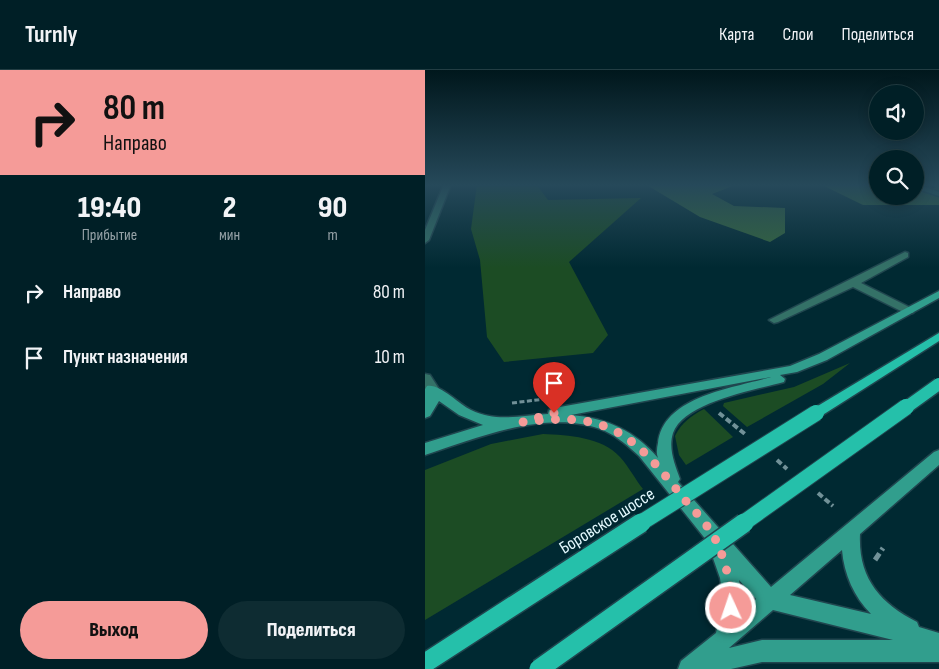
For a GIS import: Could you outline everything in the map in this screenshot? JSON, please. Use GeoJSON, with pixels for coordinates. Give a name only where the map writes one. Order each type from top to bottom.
{"type":"FeatureCollection","features":[{"type":"Feature","properties":{"kind":"main road"},"geometry":{"type":"LineString","coordinates":[[677,490],[669,473],[664,453],[666,434],[675,418],[701,401],[777,379],[823,357],[939,294]]}},
{"type":"Feature","properties":{"kind":"main road","name":"Боровское шоссе"},"geometry":{"type":"LineString","coordinates":[[425,662],[569,568],[939,336]]}},
{"type":"Feature","properties":{"kind":"main road"},"geometry":{"type":"LineString","coordinates":[[425,449],[471,434],[582,407],[803,366]]}},
{"type":"Feature","properties":{"kind":"main road"},"geometry":{"type":"LineString","coordinates":[[428,384],[469,416],[490,422],[519,422],[565,418],[606,426],[630,440],[644,452],[752,582],[770,600],[853,618],[939,642]]}},
{"type":"Feature","properties":{"kind":"main road"},"geometry":{"type":"LineString","coordinates":[[425,413],[432,402],[428,384]]}},
{"type":"Feature","properties":{"kind":"main road"},"geometry":{"type":"LineString","coordinates":[[539,669],[939,384]]}},
{"type":"Feature","properties":{"kind":"main road"},"geometry":{"type":"LineString","coordinates":[[689,669],[939,456]]}},
{"type":"Feature","properties":{"kind":"main road"},"geometry":{"type":"LineString","coordinates":[[851,530],[849,544],[851,556],[861,584],[871,602],[893,621],[939,642]]}},
{"type":"Feature","properties":{"kind":"main road"},"geometry":{"type":"LineString","coordinates":[[713,534],[729,578],[733,599],[725,639]]}},
{"type":"Feature","properties":{"kind":"main road"},"geometry":{"type":"LineString","coordinates":[[705,669],[720,661],[762,651],[939,651]]}},
{"type":"Feature","properties":{"kind":"street"},"geometry":{"type":"LineString","coordinates":[[425,240],[437,212]]}},
{"type":"Feature","properties":{"kind":"street"},"geometry":{"type":"LineString","coordinates":[[774,320],[905,255]]}},
{"type":"Feature","properties":{"kind":"street"},"geometry":{"type":"LineString","coordinates":[[853,282],[909,311]]}},
{"type":"Feature","properties":{"kind":"path"},"geometry":{"type":"LineString","coordinates":[[510,404],[549,398]]}},
{"type":"Feature","properties":{"kind":"path"},"geometry":{"type":"LineString","coordinates":[[874,568],[875,558],[883,548]]}},
{"type":"Feature","properties":{"kind":"green space"},"geometry":{"type":"Polygon","coordinates":[[[473,212],[625,212],[569,262],[608,335],[593,353],[504,362],[487,337],[480,260],[471,229],[473,212]]]}},
{"type":"Feature","properties":{"kind":"green space"},"geometry":{"type":"Polygon","coordinates":[[[692,212],[785,212],[785,233],[770,242],[700,217],[692,212]]]}},
{"type":"Feature","properties":{"kind":"green space"},"geometry":{"type":"Polygon","coordinates":[[[850,363],[823,384],[747,427],[723,406],[724,403],[794,387],[850,363]]]}},
{"type":"Feature","properties":{"kind":"green space"},"geometry":{"type":"Polygon","coordinates":[[[704,409],[733,437],[686,465],[679,455],[675,436],[687,420],[704,409]]]}},
{"type":"Feature","properties":{"kind":"green space"},"geometry":{"type":"Polygon","coordinates":[[[543,434],[574,436],[604,445],[620,457],[643,489],[425,620],[425,470],[491,444],[543,434]]]}},
{"type":"Feature","properties":{"kind":"route"},"geometry":{"type":"LineString","coordinates":[[554,413],[523,422],[565,418],[594,423],[614,430],[644,452],[713,534],[729,578],[733,599],[731,608]]}}]}
